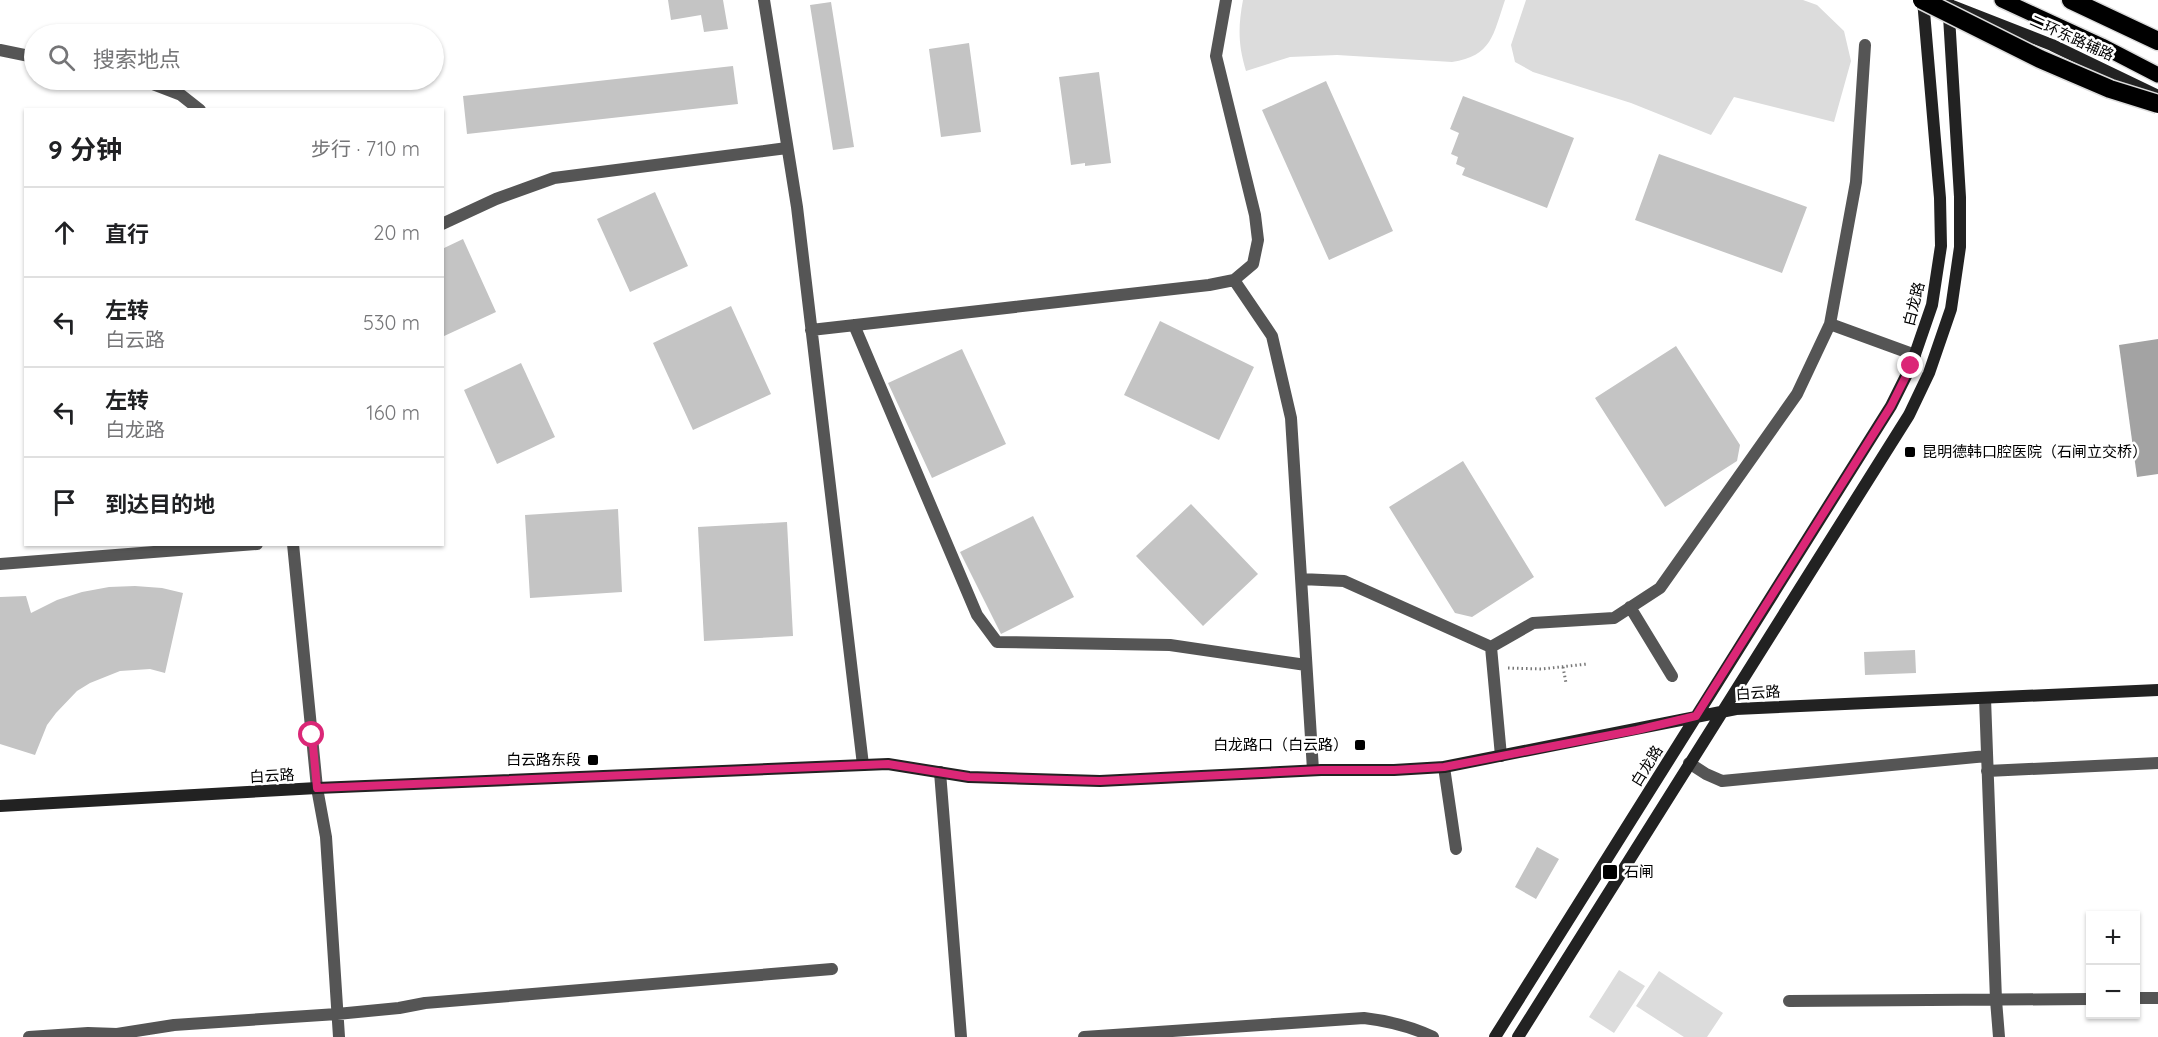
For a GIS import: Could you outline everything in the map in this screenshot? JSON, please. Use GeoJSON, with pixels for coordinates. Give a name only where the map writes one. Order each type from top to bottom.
{"type":"FeatureCollection","features":[{"type":"Feature","properties":{"kind":"highway"},"geometry":{"type":"LineString","coordinates":[[1923,0],[2040,59],[2110,88],[2158,104]]}},
{"type":"Feature","properties":{"kind":"highway"},"geometry":{"type":"LineString","coordinates":[[2071,0],[2158,41]]}},
{"type":"Feature","properties":{"kind":"main road"},"geometry":{"type":"LineString","coordinates":[[2002,0],[2102,46],[2158,75]]}},
{"type":"Feature","properties":{"kind":"main road"},"geometry":{"type":"LineString","coordinates":[[2061,0],[2158,48]]}},
{"type":"Feature","properties":{"kind":"street"},"geometry":{"type":"LineString","coordinates":[[764,0],[797,207],[863,765]]}},
{"type":"Feature","properties":{"kind":"street"},"geometry":{"type":"LineString","coordinates":[[811,330],[1209,285],[1234,280],[1253,264],[1258,240],[1255,215],[1216,56],[1226,0]]}},
{"type":"Feature","properties":{"kind":"street","name":"白龙路"},"geometry":{"type":"LineString","coordinates":[[1495,1037],[1891,406],[1915,355],[1932,305],[1941,246],[1940,198],[1923,0]]}},
{"type":"Feature","properties":{"kind":"street"},"geometry":{"type":"LineString","coordinates":[[1518,1037],[1909,415],[1929,373],[1951,309],[1960,247],[1960,197],[1945,1]]}},
{"type":"Feature","properties":{"kind":"street","name":"二环东路辅路"},"geometry":{"type":"LineString","coordinates":[[1945,1],[2060,49],[2158,96]]}},
{"type":"Feature","properties":{"kind":"street"},"geometry":{"type":"LineString","coordinates":[[1491,647],[1533,623],[1614,618],[1660,588],[1797,394],[1830,324],[1856,182],[1865,45]]}},
{"type":"Feature","properties":{"kind":"street"},"geometry":{"type":"LineString","coordinates":[[0,50],[24,55]]}},
{"type":"Feature","properties":{"kind":"street"},"geometry":{"type":"LineString","coordinates":[[168,90],[181,95],[197,108]]}},
{"type":"Feature","properties":{"kind":"street"},"geometry":{"type":"LineString","coordinates":[[444,223],[496,199],[554,178],[787,148]]}},
{"type":"Feature","properties":{"kind":"street"},"geometry":{"type":"LineString","coordinates":[[1234,280],[1272,336],[1291,418],[1313,770]]}},
{"type":"Feature","properties":{"kind":"street"},"geometry":{"type":"LineString","coordinates":[[1830,324],[1915,355]]}},
{"type":"Feature","properties":{"kind":"street"},"geometry":{"type":"LineString","coordinates":[[854,325],[977,615],[997,642],[1170,645],[1306,665]]}},
{"type":"Feature","properties":{"kind":"street"},"geometry":{"type":"LineString","coordinates":[[0,564],[231,546]]}},
{"type":"Feature","properties":{"kind":"street"},"geometry":{"type":"LineString","coordinates":[[293,546],[317,788],[326,837],[339,1037]]}},
{"type":"Feature","properties":{"kind":"street"},"geometry":{"type":"LineString","coordinates":[[1301,579],[1344,581],[1491,647]]}},
{"type":"Feature","properties":{"kind":"street"},"geometry":{"type":"LineString","coordinates":[[1630,607],[1672,676]]}},
{"type":"Feature","properties":{"kind":"street"},"geometry":{"type":"LineString","coordinates":[[1491,647],[1501,756]]}},
{"type":"Feature","properties":{"kind":"street","name":"白云路"},"geometry":{"type":"LineString","coordinates":[[0,806],[317,788],[888,764],[969,777],[1100,781],[1313,770],[1394,770],[1444,767],[1722,711],[1773,706],[2158,690]]}},
{"type":"Feature","properties":{"kind":"street"},"geometry":{"type":"LineString","coordinates":[[1985,698],[1996,1000],[2000,1037]]}},
{"type":"Feature","properties":{"kind":"street"},"geometry":{"type":"LineString","coordinates":[[1689,763],[1722,781],[1987,756]]}},
{"type":"Feature","properties":{"kind":"street"},"geometry":{"type":"LineString","coordinates":[[1986,771],[2158,763]]}},
{"type":"Feature","properties":{"kind":"street"},"geometry":{"type":"LineString","coordinates":[[1444,767],[1456,849]]}},
{"type":"Feature","properties":{"kind":"street"},"geometry":{"type":"LineString","coordinates":[[940,772],[961,1037]]}},
{"type":"Feature","properties":{"kind":"street"},"geometry":{"type":"LineString","coordinates":[[29,1037],[88,1033],[117,1036],[174,1025],[337,1014],[425,1003],[832,969]]}},
{"type":"Feature","properties":{"kind":"street"},"geometry":{"type":"LineString","coordinates":[[2140,999],[2158,998]]}},
{"type":"Feature","properties":{"kind":"street"},"geometry":{"type":"LineString","coordinates":[[1789,1001],[2086,999]]}},
{"type":"Feature","properties":{"kind":"street"},"geometry":{"type":"LineString","coordinates":[[1083,1037],[1364,1018],[1402,1025],[1433,1037]]}},
{"type":"Feature","properties":{"kind":"path"},"geometry":{"type":"LineString","coordinates":[[1493,668],[1542,669],[1587,664]]}},
{"type":"Feature","properties":{"kind":"path"},"geometry":{"type":"LineString","coordinates":[[1563,667],[1566,683]]}},
{"type":"Feature","properties":{"kind":"shaded area"},"geometry":{"type":"Polygon","coordinates":[[[1243,0],[1505,0],[1489,42],[1475,55],[1465,59],[1452,62],[1337,55],[1290,57],[1246,71],[1240,36],[1243,0]]]}},
{"type":"Feature","properties":{"kind":"shaded area"},"geometry":{"type":"Polygon","coordinates":[[[1526,0],[1803,0],[1817,5],[1844,31],[1851,61],[1834,122],[1734,97],[1711,135],[1631,103],[1533,72],[1515,62],[1511,45],[1526,0]]]}},
{"type":"Feature","properties":{"kind":"shaded area"},"geometry":{"type":"Polygon","coordinates":[[[2158,339],[2158,474],[2137,477],[2119,345],[2158,339]]]}},
{"type":"Feature","properties":{"kind":"shaded area"},"geometry":{"type":"Polygon","coordinates":[[[1619,970],[1645,986],[1614,1033],[1589,1017],[1619,970]]]}},
{"type":"Feature","properties":{"kind":"shaded area"},"geometry":{"type":"Polygon","coordinates":[[[1659,971],[1723,1013],[1707,1037],[1684,1037],[1636,1006],[1659,971]]]}},
{"type":"Feature","properties":{"kind":"building"},"geometry":{"type":"Polygon","coordinates":[[[668,0],[723,0],[728,29],[704,32],[701,15],[671,20],[668,0]]]}},
{"type":"Feature","properties":{"kind":"building"},"geometry":{"type":"Polygon","coordinates":[[[831,2],[854,147],[833,150],[810,5],[831,2]]]}},
{"type":"Feature","properties":{"kind":"building"},"geometry":{"type":"Polygon","coordinates":[[[969,43],[981,132],[941,137],[929,49],[969,43]]]}},
{"type":"Feature","properties":{"kind":"building"},"geometry":{"type":"Polygon","coordinates":[[[733,66],[738,104],[467,134],[463,96],[733,66]]]}},
{"type":"Feature","properties":{"kind":"building"},"geometry":{"type":"Polygon","coordinates":[[[1099,72],[1111,163],[1071,165],[1059,77],[1099,72]]]}},
{"type":"Feature","properties":{"kind":"building"},"geometry":{"type":"Polygon","coordinates":[[[1326,81],[1393,231],[1329,260],[1262,110],[1326,81]]]}},
{"type":"Feature","properties":{"kind":"building"},"geometry":{"type":"Polygon","coordinates":[[[1463,96],[1574,138],[1547,208],[1462,175],[1465,168],[1456,164],[1458,157],[1451,154],[1459,133],[1450,129],[1463,96]]]}},
{"type":"Feature","properties":{"kind":"building"},"geometry":{"type":"Polygon","coordinates":[[[1659,154],[1807,207],[1782,273],[1635,220],[1659,154]]]}},
{"type":"Feature","properties":{"kind":"building"},"geometry":{"type":"Polygon","coordinates":[[[655,192],[688,266],[630,292],[597,219],[655,192]]]}},
{"type":"Feature","properties":{"kind":"building"},"geometry":{"type":"Polygon","coordinates":[[[463,239],[496,312],[444,336],[444,248],[463,239]]]}},
{"type":"Feature","properties":{"kind":"building"},"geometry":{"type":"Polygon","coordinates":[[[731,306],[771,394],[693,430],[653,343],[731,306]]]}},
{"type":"Feature","properties":{"kind":"building"},"geometry":{"type":"Polygon","coordinates":[[[1160,321],[1254,367],[1219,440],[1124,395],[1160,321]]]}},
{"type":"Feature","properties":{"kind":"building"},"geometry":{"type":"Polygon","coordinates":[[[1676,346],[1740,445],[1737,461],[1665,507],[1595,398],[1676,346]]]}},
{"type":"Feature","properties":{"kind":"building"},"geometry":{"type":"Polygon","coordinates":[[[962,349],[1006,444],[932,478],[888,383],[962,349]]]}},
{"type":"Feature","properties":{"kind":"building"},"geometry":{"type":"Polygon","coordinates":[[[521,363],[555,437],[497,464],[464,390],[521,363]]]}},
{"type":"Feature","properties":{"kind":"building"},"geometry":{"type":"Polygon","coordinates":[[[1463,461],[1534,577],[1472,617],[1455,613],[1389,507],[1463,461]]]}},
{"type":"Feature","properties":{"kind":"building"},"geometry":{"type":"Polygon","coordinates":[[[1191,504],[1258,574],[1203,626],[1136,556],[1191,504]]]}},
{"type":"Feature","properties":{"kind":"building"},"geometry":{"type":"Polygon","coordinates":[[[618,509],[622,592],[530,598],[525,515],[618,509]]]}},
{"type":"Feature","properties":{"kind":"building"},"geometry":{"type":"Polygon","coordinates":[[[1033,516],[1074,597],[1001,634],[960,552],[1033,516]]]}},
{"type":"Feature","properties":{"kind":"building"},"geometry":{"type":"Polygon","coordinates":[[[787,522],[793,636],[704,641],[698,527],[787,522]]]}},
{"type":"Feature","properties":{"kind":"building"},"geometry":{"type":"Polygon","coordinates":[[[109,587],[162,588],[183,593],[165,673],[150,669],[120,671],[77,691],[47,725],[35,755],[0,744],[0,597],[26,596],[31,613],[57,600],[82,592],[109,587]]]}},
{"type":"Feature","properties":{"kind":"building"},"geometry":{"type":"Polygon","coordinates":[[[1915,650],[1916,673],[1865,675],[1864,652],[1915,650]]]}},
{"type":"Feature","properties":{"kind":"building"},"geometry":{"type":"Polygon","coordinates":[[[1537,847],[1559,859],[1536,899],[1515,887],[1537,847]]]}},
{"type":"Feature","properties":{"kind":"place","name":"昆明德韩口腔医院（石闸立交桥）"},"geometry":{"type":"Point","coordinates":[1910,452]}},
{"type":"Feature","properties":{"kind":"place","name":"白龙路口（白云路）"},"geometry":{"type":"Point","coordinates":[1360,745]}},
{"type":"Feature","properties":{"kind":"place","name":"白云路东段"},"geometry":{"type":"Point","coordinates":[593,760]}},
{"type":"Feature","properties":{"kind":"place","name":"石闸"},"geometry":{"type":"Point","coordinates":[1610,872]}},
{"type":"Feature","properties":{"kind":"route"},"geometry":{"type":"LineString","coordinates":[[312,735],[317,788],[888,764],[969,777],[1100,781],[1321,770],[1394,770],[1444,767],[1637,730],[1696,716],[1891,406],[1911,366]]}}]}
